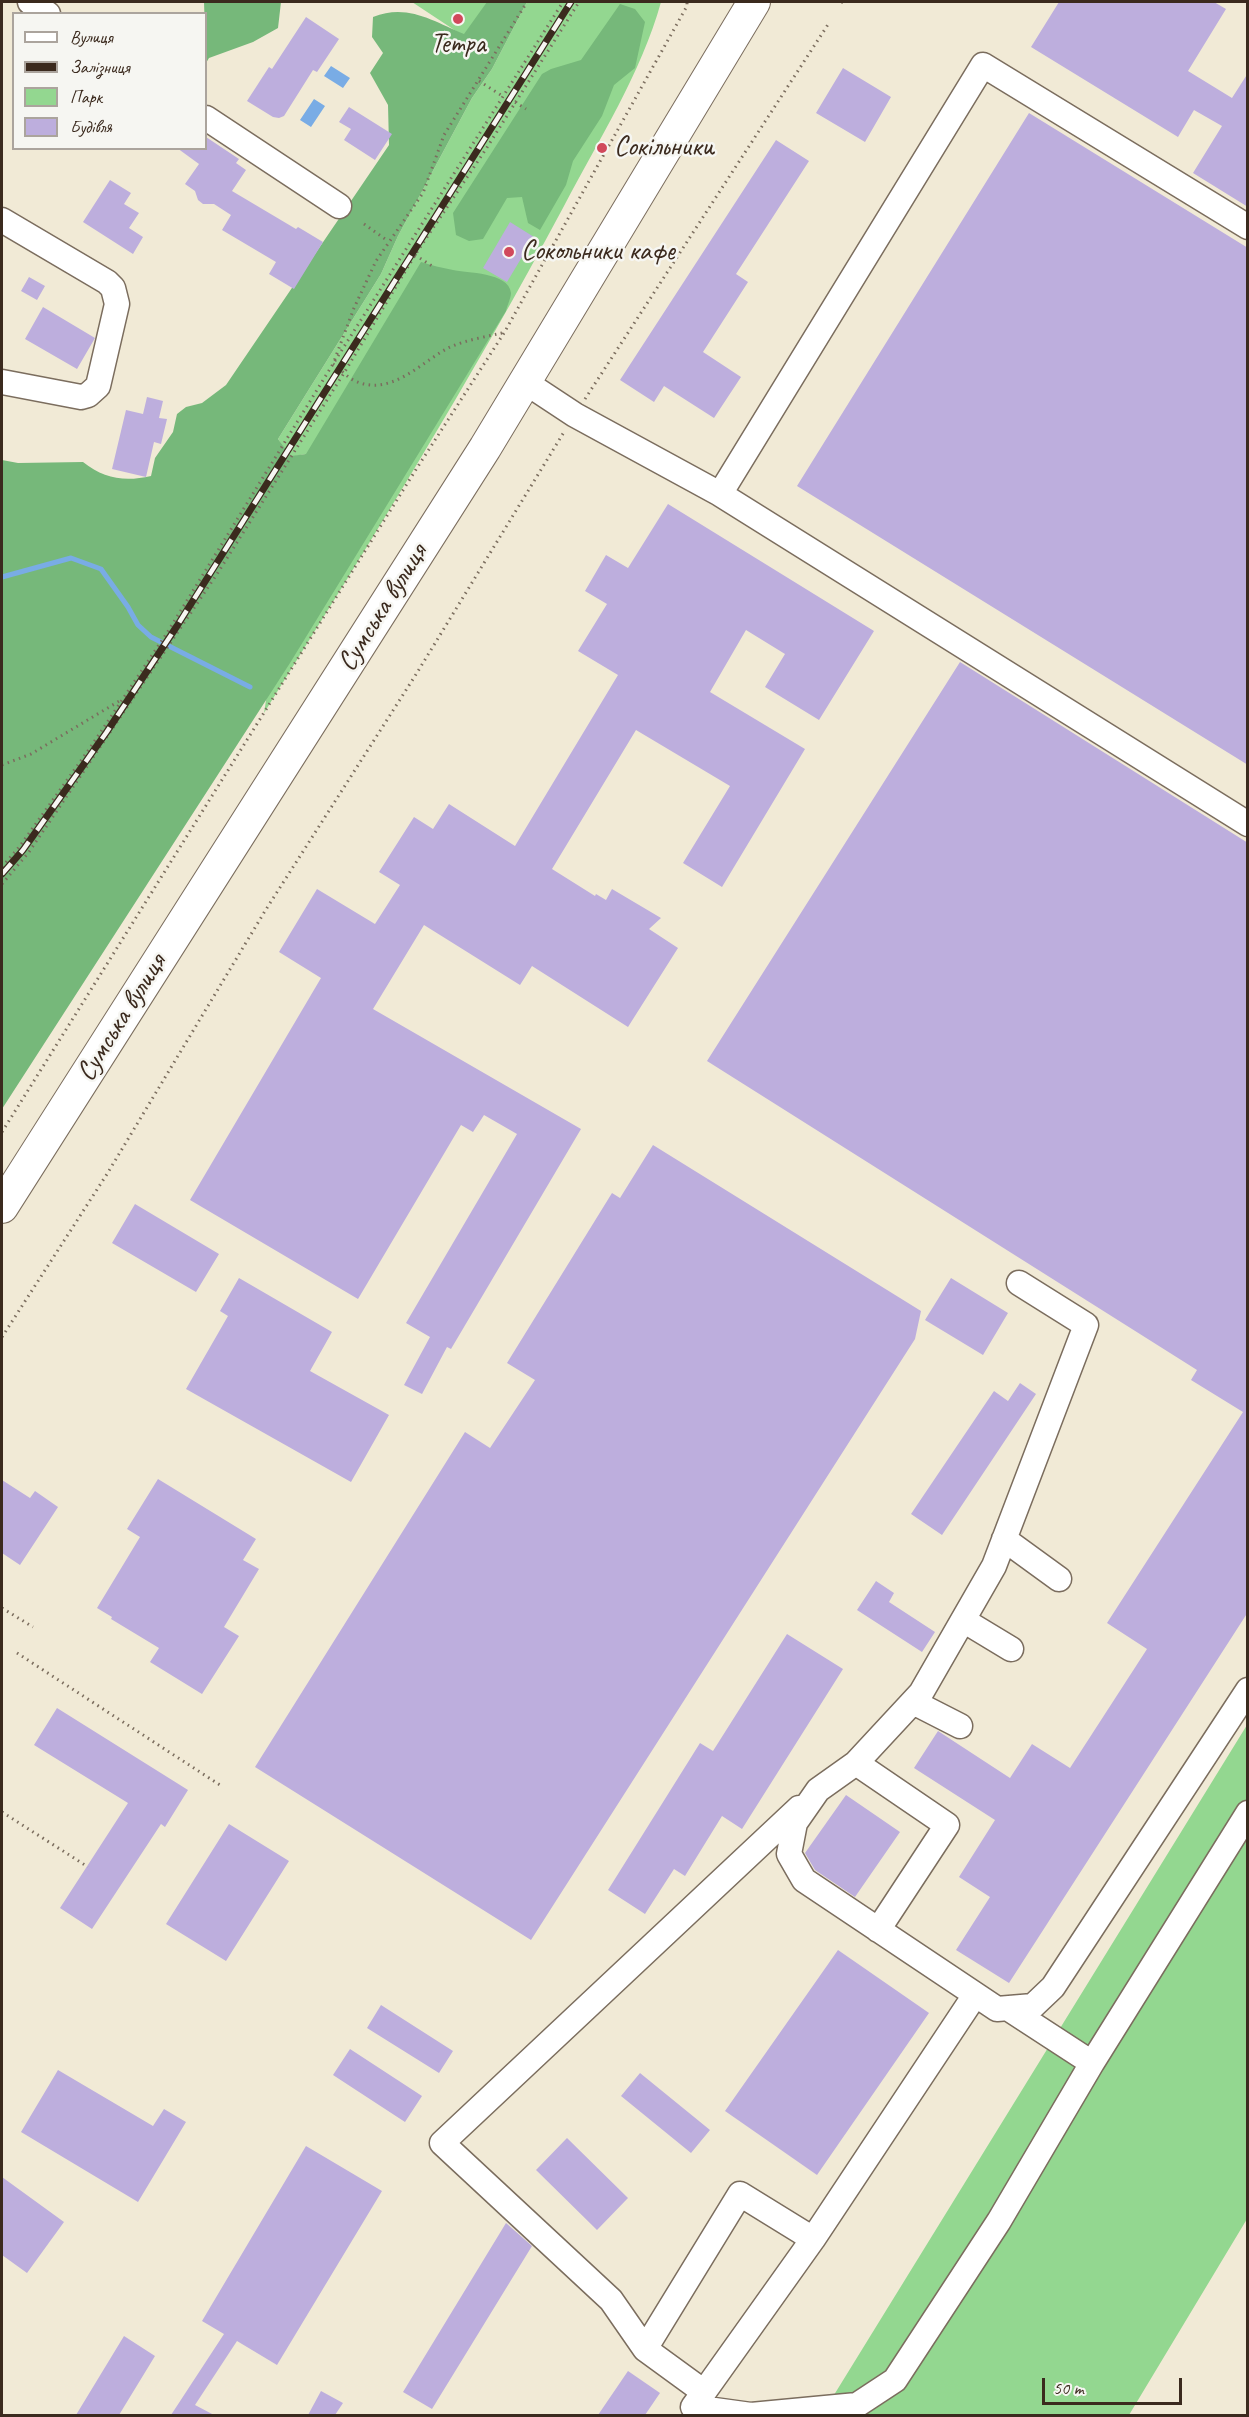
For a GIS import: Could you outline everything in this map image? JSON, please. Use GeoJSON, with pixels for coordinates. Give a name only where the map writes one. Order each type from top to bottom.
{"type":"FeatureCollection","features":[{"type":"Feature","properties":{"kind":"main road","name":"Сумська вулиця"},"geometry":{"type":"LineString","coordinates":[[2,1208],[525,382],[754,2]]}},
{"type":"Feature","properties":{"kind":"street"},"geometry":{"type":"LineString","coordinates":[[30,2],[45,12]]}},
{"type":"Feature","properties":{"kind":"street"},"geometry":{"type":"LineString","coordinates":[[720,494],[983,65],[1248,228]]}},
{"type":"Feature","properties":{"kind":"street"},"geometry":{"type":"LineString","coordinates":[[207,119],[339,206]]}},
{"type":"Feature","properties":{"kind":"street"},"geometry":{"type":"LineString","coordinates":[[2,220],[107,282],[113,288],[117,304],[98,386],[88,395],[74,397],[2,382]]}},
{"type":"Feature","properties":{"kind":"street"},"geometry":{"type":"LineString","coordinates":[[525,382],[575,415],[720,494],[1248,824]]}},
{"type":"Feature","properties":{"kind":"street"},"geometry":{"type":"LineString","coordinates":[[704,2392],[645,2349],[610,2300],[442,2143],[818,1790],[856,1763],[921,1693],[993,1566],[1086,1324],[1019,1282]]}},
{"type":"Feature","properties":{"kind":"street"},"geometry":{"type":"LineString","coordinates":[[1004,1539],[1059,1579]]}},
{"type":"Feature","properties":{"kind":"street"},"geometry":{"type":"LineString","coordinates":[[963,1620],[1011,1649]]}},
{"type":"Feature","properties":{"kind":"street"},"geometry":{"type":"LineString","coordinates":[[818,1790],[795,1823],[789,1854],[804,1880],[997,2009],[1033,2006],[1053,1987],[1248,1690]]}},
{"type":"Feature","properties":{"kind":"street"},"geometry":{"type":"LineString","coordinates":[[913,1702],[960,1726]]}},
{"type":"Feature","properties":{"kind":"street"},"geometry":{"type":"LineString","coordinates":[[856,1763],[946,1825],[878,1930]]}},
{"type":"Feature","properties":{"kind":"street"},"geometry":{"type":"LineString","coordinates":[[975,1995],[813,2240],[693,2407],[751,2415],[857,2405],[896,2380],[999,2221],[1092,2063],[1248,1813]]}},
{"type":"Feature","properties":{"kind":"street"},"geometry":{"type":"LineString","coordinates":[[1009,2008],[1092,2063]]}},
{"type":"Feature","properties":{"kind":"street"},"geometry":{"type":"LineString","coordinates":[[645,2349],[740,2194],[813,2240]]}},
{"type":"Feature","properties":{"kind":"path"},"geometry":{"type":"LineString","coordinates":[[333,364],[354,308],[376,261],[423,192],[444,135],[527,2]]}},
{"type":"Feature","properties":{"kind":"path"},"geometry":{"type":"LineString","coordinates":[[2,867],[20,846],[166,633],[333,364],[563,2]]}},
{"type":"Feature","properties":{"kind":"path"},"geometry":{"type":"LineString","coordinates":[[2,884],[29,852],[162,658],[344,373],[415,255],[486,149],[579,2]]}},
{"type":"Feature","properties":{"kind":"path"},"geometry":{"type":"LineString","coordinates":[[2,1132],[415,471],[504,333],[687,6],[687,2]]}},
{"type":"Feature","properties":{"kind":"path"},"geometry":{"type":"LineString","coordinates":[[2,1337],[107,1174],[265,911],[415,676],[575,415],[829,23]]}},
{"type":"Feature","properties":{"kind":"path"},"geometry":{"type":"LineString","coordinates":[[479,81],[504,97]]}},
{"type":"Feature","properties":{"kind":"path"},"geometry":{"type":"LineString","coordinates":[[510,99],[526,109]]}},
{"type":"Feature","properties":{"kind":"path"},"geometry":{"type":"LineString","coordinates":[[364,224],[388,241]]}},
{"type":"Feature","properties":{"kind":"path"},"geometry":{"type":"LineString","coordinates":[[415,255],[432,266]]}},
{"type":"Feature","properties":{"kind":"path"},"geometry":{"type":"LineString","coordinates":[[333,364],[354,381],[370,385],[391,383],[448,348],[504,333]]}},
{"type":"Feature","properties":{"kind":"path"},"geometry":{"type":"LineString","coordinates":[[2,765],[31,754],[123,698]]}},
{"type":"Feature","properties":{"kind":"path"},"geometry":{"type":"LineString","coordinates":[[2,1608],[33,1627]]}},
{"type":"Feature","properties":{"kind":"path"},"geometry":{"type":"LineString","coordinates":[[17,1653],[223,1787]]}},
{"type":"Feature","properties":{"kind":"path"},"geometry":{"type":"LineString","coordinates":[[2,1812],[87,1867]]}},
{"type":"Feature","properties":{"kind":"green space"},"geometry":{"type":"Polygon","coordinates":[[[204,2],[281,2],[278,28],[253,42],[209,58],[207,61],[207,12],[204,12],[204,2]]]}},
{"type":"Feature","properties":{"kind":"green space","name":"Тетра"},"geometry":{"type":"Polygon","coordinates":[[[412,2],[489,2],[465,37],[412,2]]]}},
{"type":"Feature","properties":{"kind":"green space"},"geometry":{"type":"Polygon","coordinates":[[[487,2],[527,2],[492,69],[472,98],[398,236],[381,274],[278,439],[291,456],[306,454],[421,262],[495,277],[503,281],[511,293],[506,311],[290,663],[2,1109],[2,460],[18,463],[83,462],[115,478],[132,479],[151,476],[155,458],[173,432],[177,414],[186,407],[202,403],[226,385],[389,145],[388,105],[370,73],[383,53],[372,37],[373,17],[397,12],[420,15],[464,34],[487,2]]]}},
{"type":"Feature","properties":{"kind":"green space"},"geometry":{"type":"Polygon","coordinates":[[[527,2],[661,2],[653,29],[631,81],[529,271],[418,462],[264,713],[305,454],[291,457],[278,439],[381,274],[398,236],[472,98],[492,69],[527,2]]]}},
{"type":"Feature","properties":{"kind":"green space"},"geometry":{"type":"Polygon","coordinates":[[[620,4],[635,9],[645,22],[635,68],[614,85],[602,116],[573,161],[566,185],[540,230],[528,223],[522,197],[507,198],[483,239],[469,241],[456,235],[453,213],[542,74],[581,60],[620,4]]]}},
{"type":"Feature","properties":{"kind":"green space"},"geometry":{"type":"Polygon","coordinates":[[[1247,1725],[1247,2219],[1129,2415],[821,2416],[1247,1725]]]}},
{"type":"Feature","properties":{"kind":"water"},"geometry":{"type":"Polygon","coordinates":[[[331,66],[350,78],[343,88],[324,76],[331,66]]]}},
{"type":"Feature","properties":{"kind":"water"},"geometry":{"type":"Polygon","coordinates":[[[314,99],[325,106],[311,127],[300,120],[314,99]]]}},
{"type":"Feature","properties":{"kind":"building"},"geometry":{"type":"Polygon","coordinates":[[[1059,2],[1214,2],[1226,9],[1188,71],[1232,98],[1248,73],[1248,207],[1193,173],[1222,126],[1194,110],[1178,137],[1031,47],[1059,2]]]}},
{"type":"Feature","properties":{"kind":"building"},"geometry":{"type":"Polygon","coordinates":[[[306,17],[339,39],[317,72],[313,70],[284,116],[273,117],[247,101],[269,67],[272,69],[306,17]]]}},
{"type":"Feature","properties":{"kind":"building"},"geometry":{"type":"Polygon","coordinates":[[[843,68],[891,97],[865,142],[816,113],[843,68]]]}},
{"type":"Feature","properties":{"kind":"building"},"geometry":{"type":"Polygon","coordinates":[[[349,107],[392,134],[375,160],[344,140],[351,129],[339,122],[349,107]]]}},
{"type":"Feature","properties":{"kind":"building"},"geometry":{"type":"Polygon","coordinates":[[[1029,113],[1248,248],[1248,765],[797,486],[1029,113]]]}},
{"type":"Feature","properties":{"kind":"building"},"geometry":{"type":"Polygon","coordinates":[[[207,138],[239,159],[236,163],[246,170],[232,191],[296,229],[298,227],[323,242],[294,289],[269,274],[276,262],[222,230],[231,215],[214,204],[203,204],[198,200],[195,191],[185,184],[199,164],[180,150],[207,150],[207,138]]]}},
{"type":"Feature","properties":{"kind":"building"},"geometry":{"type":"Polygon","coordinates":[[[776,140],[809,161],[736,274],[748,282],[703,352],[741,377],[714,418],[664,386],[654,402],[620,380],[776,140]]]}},
{"type":"Feature","properties":{"kind":"building"},"geometry":{"type":"Polygon","coordinates":[[[110,180],[131,193],[124,204],[139,213],[129,228],[143,237],[133,254],[83,222],[110,180]]]}},
{"type":"Feature","properties":{"kind":"building","name":"Сокольники кафе"},"geometry":{"type":"Polygon","coordinates":[[[510,222],[534,237],[507,282],[483,268],[510,222]]]}},
{"type":"Feature","properties":{"kind":"building"},"geometry":{"type":"Polygon","coordinates":[[[29,277],[45,286],[37,300],[21,291],[29,277]]]}},
{"type":"Feature","properties":{"kind":"building"},"geometry":{"type":"Polygon","coordinates":[[[43,307],[95,338],[77,369],[25,339],[43,307]]]}},
{"type":"Feature","properties":{"kind":"building"},"geometry":{"type":"Polygon","coordinates":[[[147,397],[163,401],[159,418],[167,419],[161,444],[154,442],[146,477],[112,469],[126,410],[143,414],[147,397]]]}},
{"type":"Feature","properties":{"kind":"building"},"geometry":{"type":"Polygon","coordinates":[[[668,504],[874,631],[819,720],[765,687],[785,654],[746,630],[710,692],[805,749],[722,887],[683,863],[730,786],[636,730],[552,869],[595,896],[596,894],[606,900],[612,889],[661,918],[649,929],[678,948],[628,1027],[532,966],[520,985],[424,925],[373,1009],[581,1129],[451,1349],[447,1347],[422,1394],[404,1385],[430,1337],[406,1323],[517,1134],[484,1115],[473,1132],[461,1125],[358,1299],[190,1200],[321,978],[279,952],[317,889],[375,924],[400,885],[379,872],[414,817],[433,829],[449,804],[515,846],[618,675],[578,651],[607,604],[585,591],[606,555],[628,568],[668,504]]]}},
{"type":"Feature","properties":{"kind":"building"},"geometry":{"type":"Polygon","coordinates":[[[960,662],[1248,843],[1248,1612],[1009,1983],[956,1950],[990,1897],[959,1877],[995,1820],[914,1768],[938,1731],[1010,1778],[1032,1744],[1070,1768],[1147,1649],[1107,1623],[1243,1412],[1191,1380],[1197,1370],[707,1061],[960,662]]]}},
{"type":"Feature","properties":{"kind":"building"},"geometry":{"type":"Polygon","coordinates":[[[653,1145],[921,1311],[915,1339],[531,1940],[255,1767],[465,1432],[490,1448],[535,1380],[507,1363],[612,1193],[620,1198],[653,1145]]]}},
{"type":"Feature","properties":{"kind":"building"},"geometry":{"type":"Polygon","coordinates":[[[135,1204],[219,1254],[196,1292],[112,1243],[135,1204]]]}},
{"type":"Feature","properties":{"kind":"building"},"geometry":{"type":"Polygon","coordinates":[[[239,1278],[332,1332],[310,1371],[389,1415],[351,1482],[186,1389],[228,1316],[220,1311],[239,1278]]]}},
{"type":"Feature","properties":{"kind":"building"},"geometry":{"type":"Polygon","coordinates":[[[951,1278],[1008,1313],[983,1355],[925,1320],[951,1278]]]}},
{"type":"Feature","properties":{"kind":"building"},"geometry":{"type":"Polygon","coordinates":[[[1020,1383],[1036,1394],[942,1535],[911,1514],[994,1391],[1008,1401],[1020,1383]]]}},
{"type":"Feature","properties":{"kind":"building"},"geometry":{"type":"Polygon","coordinates":[[[158,1479],[256,1539],[243,1560],[259,1569],[224,1627],[239,1636],[202,1694],[150,1662],[159,1648],[97,1608],[140,1537],[127,1529],[158,1479]]]}},
{"type":"Feature","properties":{"kind":"building"},"geometry":{"type":"Polygon","coordinates":[[[2,1480],[30,1498],[35,1491],[58,1507],[20,1565],[2,1553],[2,1480]]]}},
{"type":"Feature","properties":{"kind":"building"},"geometry":{"type":"Polygon","coordinates":[[[876,1581],[894,1593],[889,1602],[935,1632],[922,1652],[857,1610],[876,1581]]]}},
{"type":"Feature","properties":{"kind":"building"},"geometry":{"type":"Polygon","coordinates":[[[787,1634],[843,1669],[742,1829],[722,1816],[685,1876],[674,1869],[645,1914],[608,1890],[700,1743],[713,1751],[787,1634]]]}},
{"type":"Feature","properties":{"kind":"building"},"geometry":{"type":"Polygon","coordinates":[[[57,1708],[188,1790],[165,1827],[161,1824],[92,1929],[60,1908],[128,1803],[34,1745],[57,1708]]]}},
{"type":"Feature","properties":{"kind":"building"},"geometry":{"type":"Polygon","coordinates":[[[846,1795],[900,1832],[855,1897],[815,1870],[805,1853],[846,1795]]]}},
{"type":"Feature","properties":{"kind":"building"},"geometry":{"type":"Polygon","coordinates":[[[229,1824],[289,1861],[226,1961],[166,1924],[229,1824]]]}},
{"type":"Feature","properties":{"kind":"building"},"geometry":{"type":"Polygon","coordinates":[[[838,1950],[929,2013],[817,2175],[725,2111],[838,1950]]]}},
{"type":"Feature","properties":{"kind":"building"},"geometry":{"type":"Polygon","coordinates":[[[381,2005],[453,2051],[439,2073],[367,2028],[381,2005]]]}},
{"type":"Feature","properties":{"kind":"building"},"geometry":{"type":"Polygon","coordinates":[[[350,2049],[422,2096],[405,2122],[333,2075],[350,2049]]]}},
{"type":"Feature","properties":{"kind":"building"},"geometry":{"type":"Polygon","coordinates":[[[58,2070],[153,2126],[164,2109],[186,2122],[138,2202],[21,2132],[58,2070]]]}},
{"type":"Feature","properties":{"kind":"building"},"geometry":{"type":"Polygon","coordinates":[[[640,2073],[710,2130],[691,2153],[621,2096],[640,2073]]]}},
{"type":"Feature","properties":{"kind":"building"},"geometry":{"type":"Polygon","coordinates":[[[567,2138],[628,2198],[597,2230],[536,2170],[567,2138]]]}},
{"type":"Feature","properties":{"kind":"building"},"geometry":{"type":"Polygon","coordinates":[[[306,2146],[382,2191],[277,2365],[237,2341],[195,2405],[214,2415],[171,2415],[224,2334],[202,2321],[306,2146]]]}},
{"type":"Feature","properties":{"kind":"building"},"geometry":{"type":"Polygon","coordinates":[[[2,2177],[64,2222],[27,2273],[2,2255],[2,2177]]]}},
{"type":"Feature","properties":{"kind":"building"},"geometry":{"type":"Polygon","coordinates":[[[506,2223],[532,2246],[432,2409],[403,2392],[506,2223]]]}},
{"type":"Feature","properties":{"kind":"building"},"geometry":{"type":"Polygon","coordinates":[[[124,2336],[155,2356],[119,2415],[76,2415],[124,2336]]]}},
{"type":"Feature","properties":{"kind":"building"},"geometry":{"type":"Polygon","coordinates":[[[628,2371],[660,2393],[645,2415],[598,2415],[628,2371]]]}},
{"type":"Feature","properties":{"kind":"building"},"geometry":{"type":"Polygon","coordinates":[[[321,2391],[343,2403],[335,2415],[308,2415],[321,2391]]]}},
{"type":"Feature","properties":{"kind":"waterway"},"geometry":{"type":"LineString","coordinates":[[2,577],[71,558],[101,569],[138,625],[151,637],[250,687]]}},
{"type":"Feature","properties":{"kind":"railway"},"geometry":{"type":"LineString","coordinates":[[2,874],[23,850],[106,733],[177,626],[571,2]]}},
{"type":"Feature","properties":{"kind":"place","name":"Тетра"},"geometry":{"type":"Point","coordinates":[458,19]}},
{"type":"Feature","properties":{"kind":"place","name":"Сокільники"},"geometry":{"type":"Point","coordinates":[602,148]}},
{"type":"Feature","properties":{"kind":"place","name":"Сокольники кафе"},"geometry":{"type":"Point","coordinates":[509,252]}}]}
